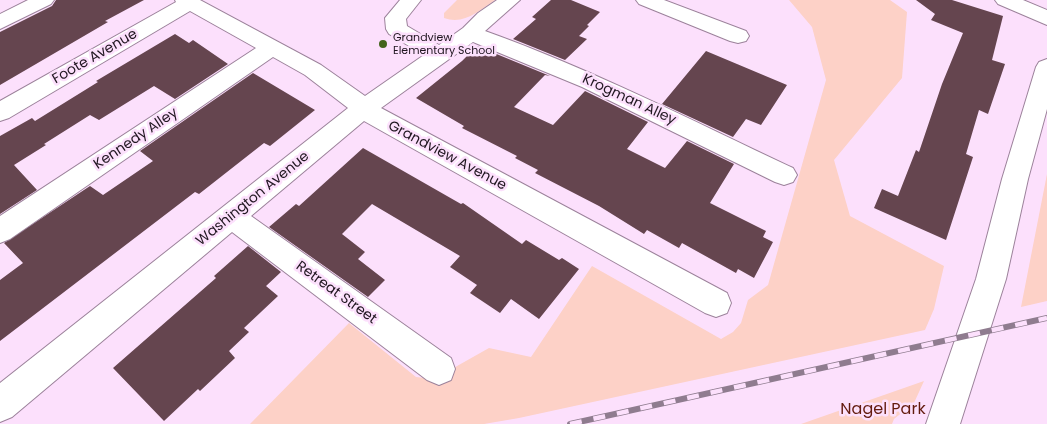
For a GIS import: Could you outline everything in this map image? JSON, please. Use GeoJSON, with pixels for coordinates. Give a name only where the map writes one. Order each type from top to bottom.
{"type":"FeatureCollection","features":[{"type":"Feature","properties":{"kind":"street"},"geometry":{"type":"LineString","coordinates":[[0,22],[44,0]]}},
{"type":"Feature","properties":{"kind":"street"},"geometry":{"type":"LineString","coordinates":[[411,0],[395,18],[397,29],[440,55]]}},
{"type":"Feature","properties":{"kind":"street","name":"Washington Avenue"},"geometry":{"type":"LineString","coordinates":[[0,404],[233,216],[363,108],[471,33],[485,18],[510,0]]}},
{"type":"Feature","properties":{"kind":"street"},"geometry":{"type":"LineString","coordinates":[[646,0],[738,36]]}},
{"type":"Feature","properties":{"kind":"street"},"geometry":{"type":"LineString","coordinates":[[1005,0],[1047,18]]}},
{"type":"Feature","properties":{"kind":"street","name":"Grandview Avenue"},"geometry":{"type":"LineString","coordinates":[[188,1],[317,73],[379,119],[716,303]]}},
{"type":"Feature","properties":{"kind":"street","name":"Foote Avenue"},"geometry":{"type":"LineString","coordinates":[[0,112],[188,1]]}},
{"type":"Feature","properties":{"kind":"street","name":"Krogman Alley"},"geometry":{"type":"LineString","coordinates":[[471,33],[561,69],[634,102],[784,175]]}},
{"type":"Feature","properties":{"kind":"street","name":"Kennedy Alley"},"geometry":{"type":"LineString","coordinates":[[0,231],[273,47]]}},
{"type":"Feature","properties":{"kind":"street"},"geometry":{"type":"LineString","coordinates":[[944,424],[991,279],[1015,179],[1047,67]]}},
{"type":"Feature","properties":{"kind":"street","name":"Retreat Street"},"geometry":{"type":"LineString","coordinates":[[233,216],[248,230],[440,369]]}},
{"type":"Feature","properties":{"kind":"green space"},"geometry":{"type":"Polygon","coordinates":[[[457,0],[495,0],[471,16],[458,20],[444,18],[444,13],[457,0]]]}},
{"type":"Feature","properties":{"kind":"green space"},"geometry":{"type":"Polygon","coordinates":[[[789,0],[890,0],[907,12],[902,78],[834,160],[850,216],[944,266],[934,309],[925,330],[484,424],[250,424],[349,323],[416,377],[434,379],[489,348],[531,357],[592,266],[721,339],[733,332],[741,323],[748,300],[768,285],[826,80],[812,27],[789,0]]]}},
{"type":"Feature","properties":{"kind":"green space"},"geometry":{"type":"Polygon","coordinates":[[[1047,174],[1047,301],[1021,307],[1047,174]]]}},
{"type":"Feature","properties":{"kind":"green space","name":"Nagel Park"},"geometry":{"type":"Polygon","coordinates":[[[924,381],[914,403],[894,419],[892,424],[801,424],[924,381]]]}},
{"type":"Feature","properties":{"kind":"building"},"geometry":{"type":"Polygon","coordinates":[[[56,0],[144,0],[105,21],[108,22],[0,85],[0,32],[52,6],[56,0]]]}},
{"type":"Feature","properties":{"kind":"building"},"geometry":{"type":"Polygon","coordinates":[[[551,0],[571,0],[600,12],[579,36],[587,39],[565,60],[513,39],[536,19],[532,17],[551,0]]]}},
{"type":"Feature","properties":{"kind":"building"},"geometry":{"type":"Polygon","coordinates":[[[916,0],[952,0],[1003,16],[992,60],[1005,64],[988,114],[979,110],[966,154],[973,157],[946,240],[874,208],[882,189],[898,196],[916,150],[919,152],[942,84],[963,33],[931,20],[935,14],[916,0]]]}},
{"type":"Feature","properties":{"kind":"building"},"geometry":{"type":"Polygon","coordinates":[[[175,34],[189,43],[193,40],[228,64],[175,99],[154,86],[99,120],[90,115],[44,144],[46,145],[14,165],[37,190],[0,214],[0,136],[32,118],[35,121],[98,82],[96,81],[175,34]]]}},
{"type":"Feature","properties":{"kind":"building"},"geometry":{"type":"Polygon","coordinates":[[[477,46],[550,76],[545,75],[514,107],[553,125],[585,91],[648,122],[627,149],[665,168],[687,141],[734,164],[710,203],[766,231],[763,237],[773,242],[754,278],[738,269],[736,273],[682,243],[679,248],[647,230],[644,234],[599,206],[535,173],[538,170],[515,158],[517,156],[462,128],[464,126],[416,98],[462,61],[477,46]]]}},
{"type":"Feature","properties":{"kind":"building"},"geometry":{"type":"Polygon","coordinates":[[[706,51],[787,85],[761,125],[746,119],[733,137],[662,104],[706,51]]]}},
{"type":"Feature","properties":{"kind":"building"},"geometry":{"type":"Polygon","coordinates":[[[253,73],[315,110],[270,146],[264,143],[199,194],[195,192],[0,341],[0,280],[23,263],[4,243],[90,186],[103,195],[153,161],[140,151],[253,73]]]}},
{"type":"Feature","properties":{"kind":"building"},"geometry":{"type":"Polygon","coordinates":[[[363,148],[461,204],[463,203],[522,244],[526,240],[559,260],[562,258],[579,269],[539,319],[511,299],[500,313],[470,293],[477,285],[450,267],[460,256],[372,204],[342,234],[365,252],[358,259],[385,280],[368,297],[269,227],[296,204],[299,206],[363,148]]]}},
{"type":"Feature","properties":{"kind":"building"},"geometry":{"type":"Polygon","coordinates":[[[248,246],[281,272],[266,286],[278,296],[244,328],[249,332],[229,351],[235,358],[164,421],[113,368],[216,278],[214,276],[248,246]]]}},
{"type":"Feature","properties":{"kind":"railway"},"geometry":{"type":"LineString","coordinates":[[570,424],[1047,318]]}},
{"type":"Feature","properties":{"kind":"place","name":"Grandview Elementary School"},"geometry":{"type":"Point","coordinates":[383,44]}}]}
